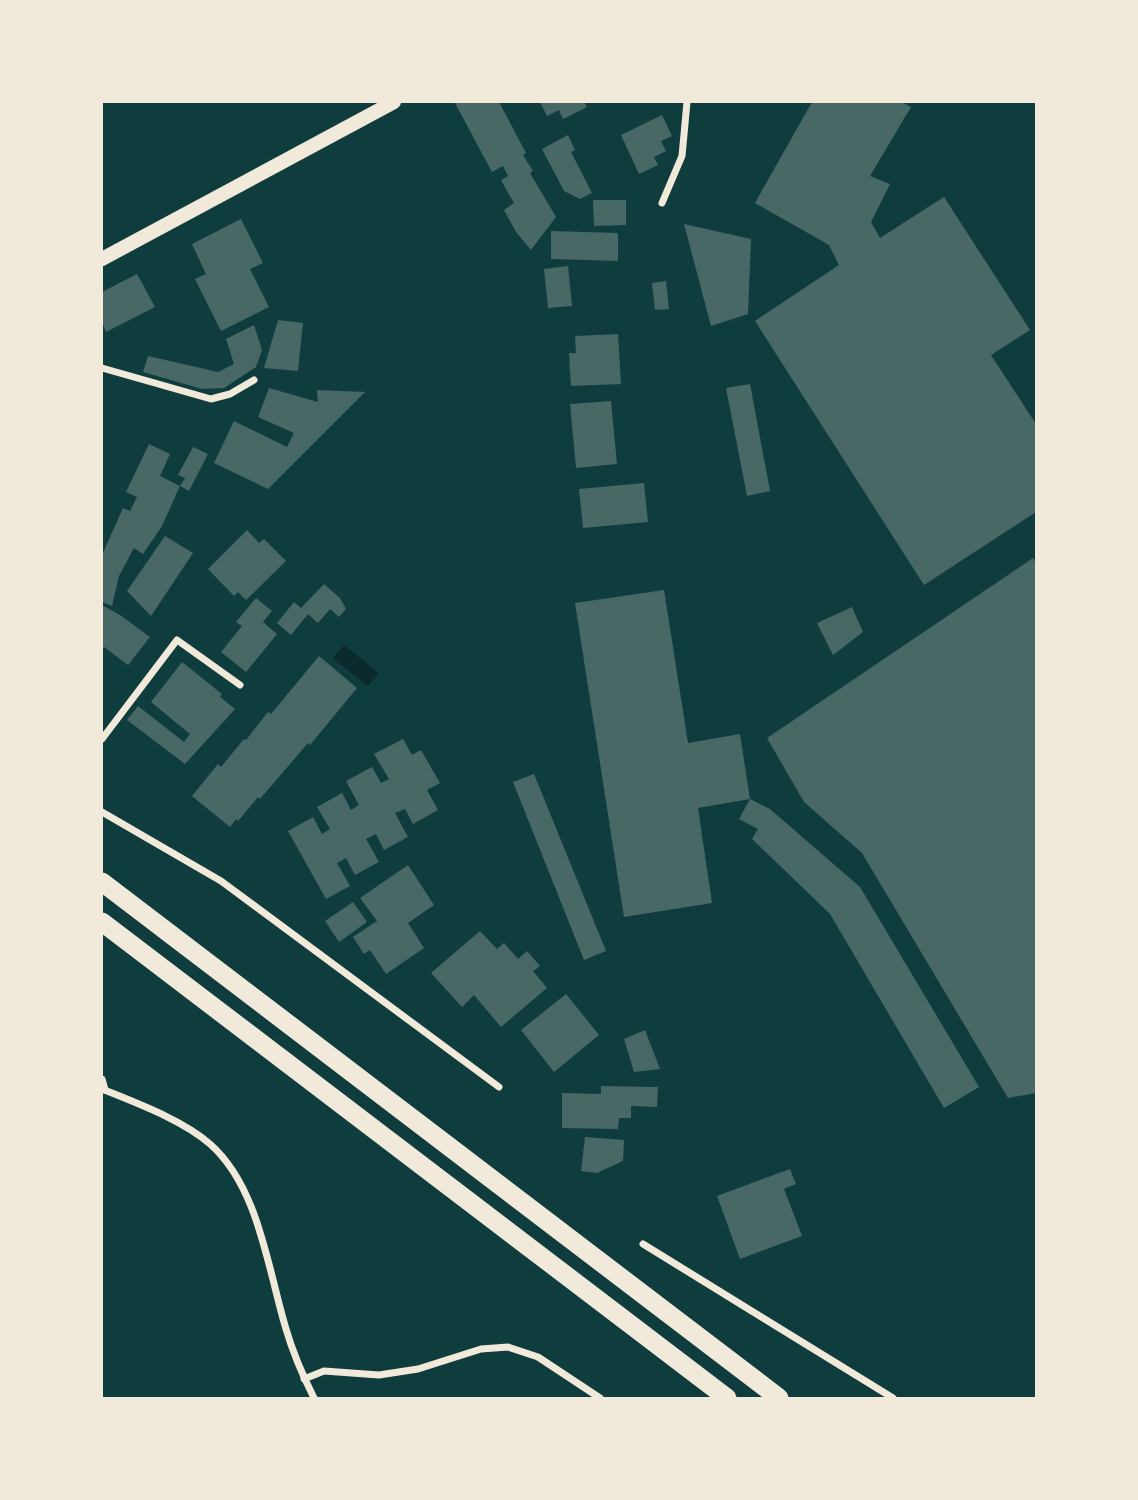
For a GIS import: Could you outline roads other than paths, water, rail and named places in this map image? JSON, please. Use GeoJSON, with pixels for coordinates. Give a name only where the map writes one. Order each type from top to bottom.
{"type":"FeatureCollection","features":[{"type":"Feature","properties":{"kind":"highway"},"geometry":{"type":"LineString","coordinates":[[102,881],[779,1398]]}},
{"type":"Feature","properties":{"kind":"highway"},"geometry":{"type":"LineString","coordinates":[[102,922],[727,1398]]}},
{"type":"Feature","properties":{"kind":"main road"},"geometry":{"type":"LineString","coordinates":[[102,259],[394,102]]}},
{"type":"Feature","properties":{"kind":"street"},"geometry":{"type":"LineString","coordinates":[[662,203],[682,156],[687,102]]}},
{"type":"Feature","properties":{"kind":"street"},"geometry":{"type":"LineString","coordinates":[[102,368],[211,399],[230,394],[254,380]]}},
{"type":"Feature","properties":{"kind":"street"},"geometry":{"type":"LineString","coordinates":[[102,740],[177,640],[240,685]]}},
{"type":"Feature","properties":{"kind":"street"},"geometry":{"type":"LineString","coordinates":[[102,811],[220,881],[499,1087]]}},
{"type":"Feature","properties":{"kind":"street"},"geometry":{"type":"LineString","coordinates":[[102,1079],[103,1090],[182,1125],[211,1145],[238,1177],[256,1220],[287,1332],[314,1398]]}},
{"type":"Feature","properties":{"kind":"street"},"geometry":{"type":"LineString","coordinates":[[643,1244],[893,1398]]}},
{"type":"Feature","properties":{"kind":"street"},"geometry":{"type":"LineString","coordinates":[[304,1379],[324,1371],[379,1375],[405,1371],[481,1349],[509,1347],[538,1357],[600,1398]]}},
{"type":"Feature","properties":{"kind":"water"},"geometry":{"type":"Polygon","coordinates":[[[344,645],[379,673],[368,686],[333,659],[344,645]]]}}]}
